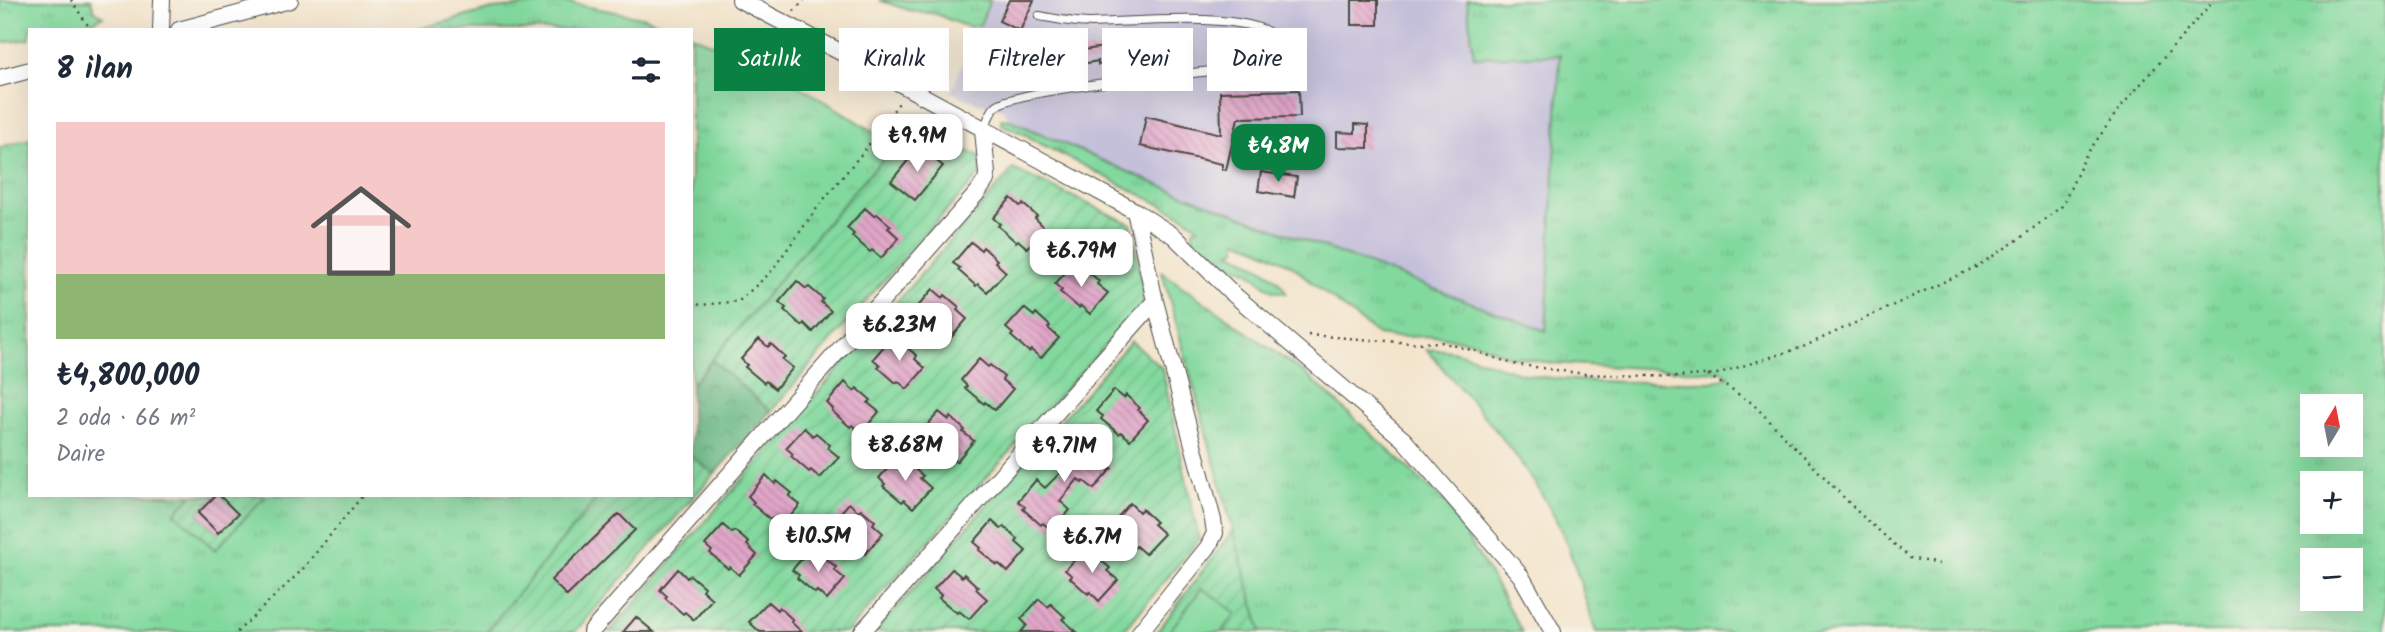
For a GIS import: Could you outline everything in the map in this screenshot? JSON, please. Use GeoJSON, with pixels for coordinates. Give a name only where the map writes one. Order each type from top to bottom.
{"type":"FeatureCollection","features":[{"type":"Feature","properties":{"kind":"street"},"geometry":{"type":"LineString","coordinates":[[161,28],[162,0]]}},
{"type":"Feature","properties":{"kind":"street"},"geometry":{"type":"LineString","coordinates":[[186,28],[290,0]]}},
{"type":"Feature","properties":{"kind":"street"},"geometry":{"type":"LineString","coordinates":[[726,0],[775,18]]}},
{"type":"Feature","properties":{"kind":"street"},"geometry":{"type":"LineString","coordinates":[[740,0],[839,52]]}},
{"type":"Feature","properties":{"kind":"street"},"geometry":{"type":"LineString","coordinates":[[0,78],[28,71]]}},
{"type":"Feature","properties":{"kind":"street"},"geometry":{"type":"LineString","coordinates":[[913,91],[1135,211],[1174,236],[1232,293],[1404,440],[1521,576],[1553,632]]}},
{"type":"Feature","properties":{"kind":"street"},"geometry":{"type":"LineString","coordinates":[[591,632],[978,192],[987,174],[983,130]]}},
{"type":"Feature","properties":{"kind":"street"},"geometry":{"type":"LineString","coordinates":[[1135,211],[1154,302],[1213,520],[1214,533],[1208,547],[1140,632]]}},
{"type":"Feature","properties":{"kind":"street"},"geometry":{"type":"LineString","coordinates":[[862,632],[1154,302]]}},
{"type":"Feature","properties":{"kind":"lane"},"geometry":{"type":"LineString","coordinates":[[983,130],[995,106],[1011,99],[1225,69],[1265,67],[1279,60],[1282,48],[1274,35],[1255,26],[1220,21],[1088,23],[1039,16]]}},
{"type":"Feature","properties":{"kind":"path"},"geometry":{"type":"LineString","coordinates":[[71,0],[90,28]]}},
{"type":"Feature","properties":{"kind":"path"},"geometry":{"type":"LineString","coordinates":[[1306,334],[1413,343],[1441,342],[1513,364],[1585,374],[1676,377],[1717,374],[1803,346],[1976,267],[2062,206],[2086,155],[2119,109],[2214,0]]}},
{"type":"Feature","properties":{"kind":"path"},"geometry":{"type":"LineString","coordinates":[[693,303],[739,301],[770,273],[820,204],[869,146],[908,91]]}},
{"type":"Feature","properties":{"kind":"path"},"geometry":{"type":"LineString","coordinates":[[1708,375],[1752,403],[1860,514],[1910,558],[1939,564]]}},
{"type":"Feature","properties":{"kind":"path"},"geometry":{"type":"LineString","coordinates":[[237,632],[301,571],[361,497]]}},
{"type":"Feature","properties":{"kind":"shaded area"},"geometry":{"type":"Polygon","coordinates":[[[990,0],[1467,0],[1474,56],[1560,55],[1547,331],[1156,184],[1010,120],[1003,109],[951,92],[963,64],[963,91],[1088,91],[1088,28],[978,28],[990,0]]]}},
{"type":"Feature","properties":{"kind":"green space"},"geometry":{"type":"Polygon","coordinates":[[[0,0],[91,0],[94,10],[103,16],[86,25],[71,28],[28,28],[28,39],[0,43],[0,0]]]}},
{"type":"Feature","properties":{"kind":"green space"},"geometry":{"type":"Polygon","coordinates":[[[879,0],[990,0],[980,25],[970,27],[936,14],[908,10],[879,0]]]}},
{"type":"Feature","properties":{"kind":"green space"},"geometry":{"type":"Polygon","coordinates":[[[1467,0],[2385,0],[2385,632],[1596,632],[1567,544],[1541,493],[1495,430],[1427,350],[1467,355],[1530,375],[1575,380],[1712,382],[1729,376],[1718,369],[1717,372],[1549,363],[1506,355],[1474,342],[1437,336],[1378,335],[1293,266],[1237,240],[1237,249],[1230,252],[1270,274],[1286,293],[1273,291],[1249,272],[1220,259],[1193,238],[1193,230],[1198,227],[1185,217],[1001,124],[1001,119],[1010,120],[1156,184],[1546,331],[1560,55],[1474,57],[1467,0]]]}},
{"type":"Feature","properties":{"kind":"green space"},"geometry":{"type":"Polygon","coordinates":[[[564,2],[646,18],[671,28],[422,28],[493,9],[564,2]]]}},
{"type":"Feature","properties":{"kind":"green space"},"geometry":{"type":"Polygon","coordinates":[[[693,36],[714,44],[714,91],[806,91],[896,146],[860,184],[693,383],[693,36]]]}},
{"type":"Feature","properties":{"kind":"green space"},"geometry":{"type":"Polygon","coordinates":[[[920,131],[980,156],[982,172],[771,411],[712,360],[860,184],[910,132],[920,131]]]}},
{"type":"Feature","properties":{"kind":"green space"},"geometry":{"type":"Polygon","coordinates":[[[28,140],[28,497],[598,497],[486,632],[0,632],[0,147],[28,140]]]}},
{"type":"Feature","properties":{"kind":"green space"},"geometry":{"type":"Polygon","coordinates":[[[1013,169],[1131,224],[1145,301],[847,632],[609,632],[1013,169]]]}},
{"type":"Feature","properties":{"kind":"green space"},"geometry":{"type":"Polygon","coordinates":[[[1162,272],[1307,375],[1445,502],[1522,632],[1261,632],[1162,272]]]}},
{"type":"Feature","properties":{"kind":"green space"},"geometry":{"type":"Polygon","coordinates":[[[1131,341],[1162,368],[1199,539],[1123,632],[875,632],[1131,341]]]}},
{"type":"Feature","properties":{"kind":"green space"},"geometry":{"type":"Polygon","coordinates":[[[712,360],[771,411],[714,474],[693,458],[693,383],[712,360]]]}},
{"type":"Feature","properties":{"kind":"green space"},"geometry":{"type":"Polygon","coordinates":[[[693,458],[714,474],[575,632],[486,632],[598,497],[693,497],[693,458]]]}},
{"type":"Feature","properties":{"kind":"green space"},"geometry":{"type":"Polygon","coordinates":[[[190,497],[214,497],[198,513],[218,533],[237,514],[221,497],[264,497],[215,550],[175,513],[190,497]]]}},
{"type":"Feature","properties":{"kind":"green space"},"geometry":{"type":"Polygon","coordinates":[[[1233,530],[1261,632],[1157,632],[1233,530]]]}},
{"type":"Feature","properties":{"kind":"green space"},"geometry":{"type":"Polygon","coordinates":[[[1202,588],[1236,613],[1222,632],[1169,632],[1202,588]]]}},
{"type":"Feature","properties":{"kind":"building"},"geometry":{"type":"Polygon","coordinates":[[[1009,0],[1034,0],[1021,28],[1014,28],[999,21],[1009,0]]]}},
{"type":"Feature","properties":{"kind":"building"},"geometry":{"type":"Polygon","coordinates":[[[1352,0],[1378,0],[1378,25],[1352,25],[1352,0]]]}},
{"type":"Feature","properties":{"kind":"building"},"geometry":{"type":"Polygon","coordinates":[[[1102,47],[1102,65],[1098,65],[1098,61],[1088,63],[1088,49],[1102,47]]]}},
{"type":"Feature","properties":{"kind":"building"},"geometry":{"type":"Polygon","coordinates":[[[1299,91],[1300,117],[1238,118],[1226,170],[1222,169],[1222,164],[1140,146],[1146,116],[1221,134],[1220,92],[1299,91]]]}},
{"type":"Feature","properties":{"kind":"building"},"geometry":{"type":"Polygon","coordinates":[[[1355,124],[1368,125],[1368,148],[1337,147],[1337,132],[1355,133],[1355,124]]]}},
{"type":"Feature","properties":{"kind":"building"},"geometry":{"type":"Polygon","coordinates":[[[919,147],[943,166],[915,200],[891,181],[919,147]]]}},
{"type":"Feature","properties":{"kind":"building"},"geometry":{"type":"Polygon","coordinates":[[[1261,172],[1297,177],[1294,197],[1258,191],[1261,172]]]}},
{"type":"Feature","properties":{"kind":"building"},"geometry":{"type":"Polygon","coordinates":[[[1011,198],[1037,216],[1035,218],[1045,228],[1027,248],[1018,240],[1016,242],[993,218],[1011,198]]]}},
{"type":"Feature","properties":{"kind":"building"},"geometry":{"type":"Polygon","coordinates":[[[865,208],[891,226],[888,228],[899,238],[881,258],[872,250],[870,252],[847,228],[865,208]]]}},
{"type":"Feature","properties":{"kind":"building"},"geometry":{"type":"Polygon","coordinates":[[[971,242],[981,250],[983,247],[1006,272],[987,292],[978,284],[976,286],[953,263],[971,242]]]}},
{"type":"Feature","properties":{"kind":"building"},"geometry":{"type":"Polygon","coordinates":[[[1074,263],[1099,281],[1097,284],[1108,293],[1090,314],[1060,292],[1062,290],[1055,284],[1074,263]]]}},
{"type":"Feature","properties":{"kind":"building"},"geometry":{"type":"Polygon","coordinates":[[[797,281],[823,299],[821,302],[831,311],[813,332],[804,323],[802,326],[779,302],[797,281]]]}},
{"type":"Feature","properties":{"kind":"building"},"geometry":{"type":"Polygon","coordinates":[[[933,289],[959,307],[957,310],[967,319],[949,340],[940,331],[938,334],[915,310],[933,289]]]}},
{"type":"Feature","properties":{"kind":"building"},"geometry":{"type":"Polygon","coordinates":[[[1024,308],[1034,316],[1036,313],[1059,338],[1041,358],[1031,350],[1029,352],[1006,328],[1024,308]]]}},
{"type":"Feature","properties":{"kind":"building"},"geometry":{"type":"Polygon","coordinates":[[[891,338],[917,356],[915,359],[925,368],[907,389],[898,381],[896,383],[873,359],[891,338]]]}},
{"type":"Feature","properties":{"kind":"building"},"geometry":{"type":"Polygon","coordinates":[[[759,339],[768,347],[771,344],[793,368],[775,389],[745,367],[747,365],[741,359],[759,339]]]}},
{"type":"Feature","properties":{"kind":"building"},"geometry":{"type":"Polygon","coordinates":[[[979,359],[1004,377],[1002,380],[1013,389],[995,410],[965,388],[967,386],[961,380],[979,359]]]}},
{"type":"Feature","properties":{"kind":"building"},"geometry":{"type":"Polygon","coordinates":[[[845,382],[854,391],[857,388],[871,400],[868,403],[879,412],[861,433],[852,425],[850,427],[827,403],[845,382]]]}},
{"type":"Feature","properties":{"kind":"building"},"geometry":{"type":"Polygon","coordinates":[[[1114,390],[1124,398],[1126,395],[1148,420],[1130,440],[1101,419],[1103,416],[1096,411],[1114,390]]]}},
{"type":"Feature","properties":{"kind":"building"},"geometry":{"type":"Polygon","coordinates":[[[939,412],[949,420],[951,417],[974,441],[956,462],[946,454],[944,456],[921,432],[939,412]]]}},
{"type":"Feature","properties":{"kind":"building"},"geometry":{"type":"Polygon","coordinates":[[[804,428],[813,436],[816,433],[839,457],[820,478],[811,470],[809,472],[786,448],[804,428]]]}},
{"type":"Feature","properties":{"kind":"building"},"geometry":{"type":"Polygon","coordinates":[[[1077,439],[1087,447],[1089,444],[1112,468],[1094,489],[1078,479],[1060,501],[1070,510],[1052,531],[1043,523],[1041,525],[1018,501],[1036,480],[1045,488],[1065,468],[1066,465],[1059,459],[1077,439]]]}},
{"type":"Feature","properties":{"kind":"building"},"geometry":{"type":"Polygon","coordinates":[[[897,458],[923,476],[920,478],[931,488],[913,508],[883,486],[885,484],[879,478],[897,458]]]}},
{"type":"Feature","properties":{"kind":"building"},"geometry":{"type":"Polygon","coordinates":[[[766,475],[775,484],[777,481],[792,493],[789,496],[800,505],[782,526],[752,504],[754,502],[748,496],[766,475]]]}},
{"type":"Feature","properties":{"kind":"building"},"geometry":{"type":"Polygon","coordinates":[[[214,497],[221,497],[238,514],[218,533],[198,513],[214,497]]]}},
{"type":"Feature","properties":{"kind":"building"},"geometry":{"type":"Polygon","coordinates":[[[849,503],[875,521],[873,524],[883,533],[865,554],[856,545],[854,548],[831,524],[849,503]]]}},
{"type":"Feature","properties":{"kind":"building"},"geometry":{"type":"Polygon","coordinates":[[[1130,503],[1139,512],[1142,509],[1164,534],[1145,554],[1136,546],[1134,548],[1112,524],[1130,503]]]}},
{"type":"Feature","properties":{"kind":"building"},"geometry":{"type":"Polygon","coordinates":[[[619,514],[635,530],[567,596],[551,580],[619,514]]]}},
{"type":"Feature","properties":{"kind":"building"},"geometry":{"type":"Polygon","coordinates":[[[992,521],[1018,539],[1016,542],[1026,551],[1008,572],[979,550],[981,548],[974,542],[992,521]]]}},
{"type":"Feature","properties":{"kind":"building"},"geometry":{"type":"Polygon","coordinates":[[[723,525],[749,543],[747,545],[757,555],[739,575],[730,567],[728,569],[705,545],[723,525]]]}},
{"type":"Feature","properties":{"kind":"building"},"geometry":{"type":"Polygon","coordinates":[[[810,549],[836,567],[834,570],[845,579],[827,600],[797,578],[799,575],[792,570],[810,549]]]}},
{"type":"Feature","properties":{"kind":"building"},"geometry":{"type":"Polygon","coordinates":[[[1084,550],[1110,568],[1107,571],[1118,580],[1099,601],[1070,578],[1072,576],[1065,570],[1084,550]]]}},
{"type":"Feature","properties":{"kind":"building"},"geometry":{"type":"Polygon","coordinates":[[[678,569],[687,578],[690,575],[704,587],[702,590],[712,599],[694,620],[685,612],[683,614],[660,590],[678,569]]]}},
{"type":"Feature","properties":{"kind":"building"},"geometry":{"type":"Polygon","coordinates":[[[952,569],[962,577],[964,574],[987,599],[969,619],[939,598],[941,595],[934,589],[952,569]]]}},
{"type":"Feature","properties":{"kind":"building"},"geometry":{"type":"Polygon","coordinates":[[[1039,599],[1048,607],[1051,604],[1065,617],[1062,619],[1077,632],[1021,632],[1027,625],[1021,619],[1039,599]]]}},
{"type":"Feature","properties":{"kind":"building"},"geometry":{"type":"Polygon","coordinates":[[[768,602],[777,610],[779,607],[802,632],[760,632],[749,622],[768,602]]]}},
{"type":"Feature","properties":{"kind":"building"},"geometry":{"type":"Polygon","coordinates":[[[636,617],[654,632],[623,632],[636,617]]]}}]}
